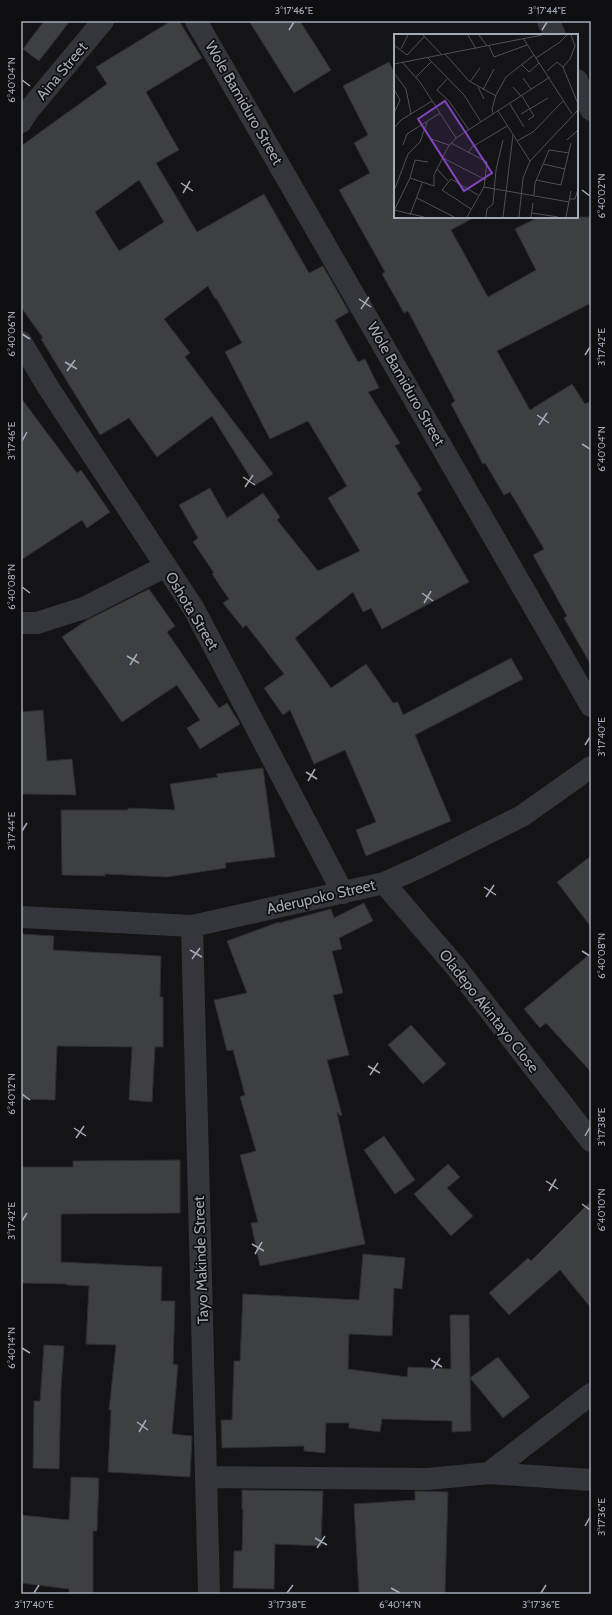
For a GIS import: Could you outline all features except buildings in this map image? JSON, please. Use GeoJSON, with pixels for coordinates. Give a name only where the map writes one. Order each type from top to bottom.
{"type":"FeatureCollection","features":[{"type":"Feature","properties":{"kind":"street","name":"Aina Street"},"geometry":{"type":"LineString","coordinates":[[21,122],[28,111],[103,21]]}},
{"type":"Feature","properties":{"kind":"street","name":"Wole Bamiduro Street"},"geometry":{"type":"LineString","coordinates":[[196,21],[591,706]]}},
{"type":"Feature","properties":{"kind":"street"},"geometry":{"type":"LineString","coordinates":[[548,21],[554,34]]}},
{"type":"Feature","properties":{"kind":"street"},"geometry":{"type":"LineString","coordinates":[[578,82],[591,110]]}},
{"type":"Feature","properties":{"kind":"street","name":"Oshota Street"},"geometry":{"type":"LineString","coordinates":[[21,342],[48,387],[194,609],[343,893]]}},
{"type":"Feature","properties":{"kind":"street"},"geometry":{"type":"LineString","coordinates":[[21,623],[38,623],[84,608],[166,566]]}},
{"type":"Feature","properties":{"kind":"street","name":"Aderupoko Street"},"geometry":{"type":"LineString","coordinates":[[21,917],[192,926],[384,883],[422,866],[522,816],[591,767]]}},
{"type":"Feature","properties":{"kind":"street","name":"Oladepo Akintayo Close"},"geometry":{"type":"LineString","coordinates":[[384,883],[456,967],[591,1141]]}},
{"type":"Feature","properties":{"kind":"street","name":"Tayo Makinde Street"},"geometry":{"type":"LineString","coordinates":[[192,926],[208,1594]]}},
{"type":"Feature","properties":{"kind":"street"},"geometry":{"type":"LineString","coordinates":[[489,1473],[591,1394]]}},
{"type":"Feature","properties":{"kind":"street"},"geometry":{"type":"LineString","coordinates":[[206,1477],[428,1479],[489,1473],[591,1480]]}}]}
